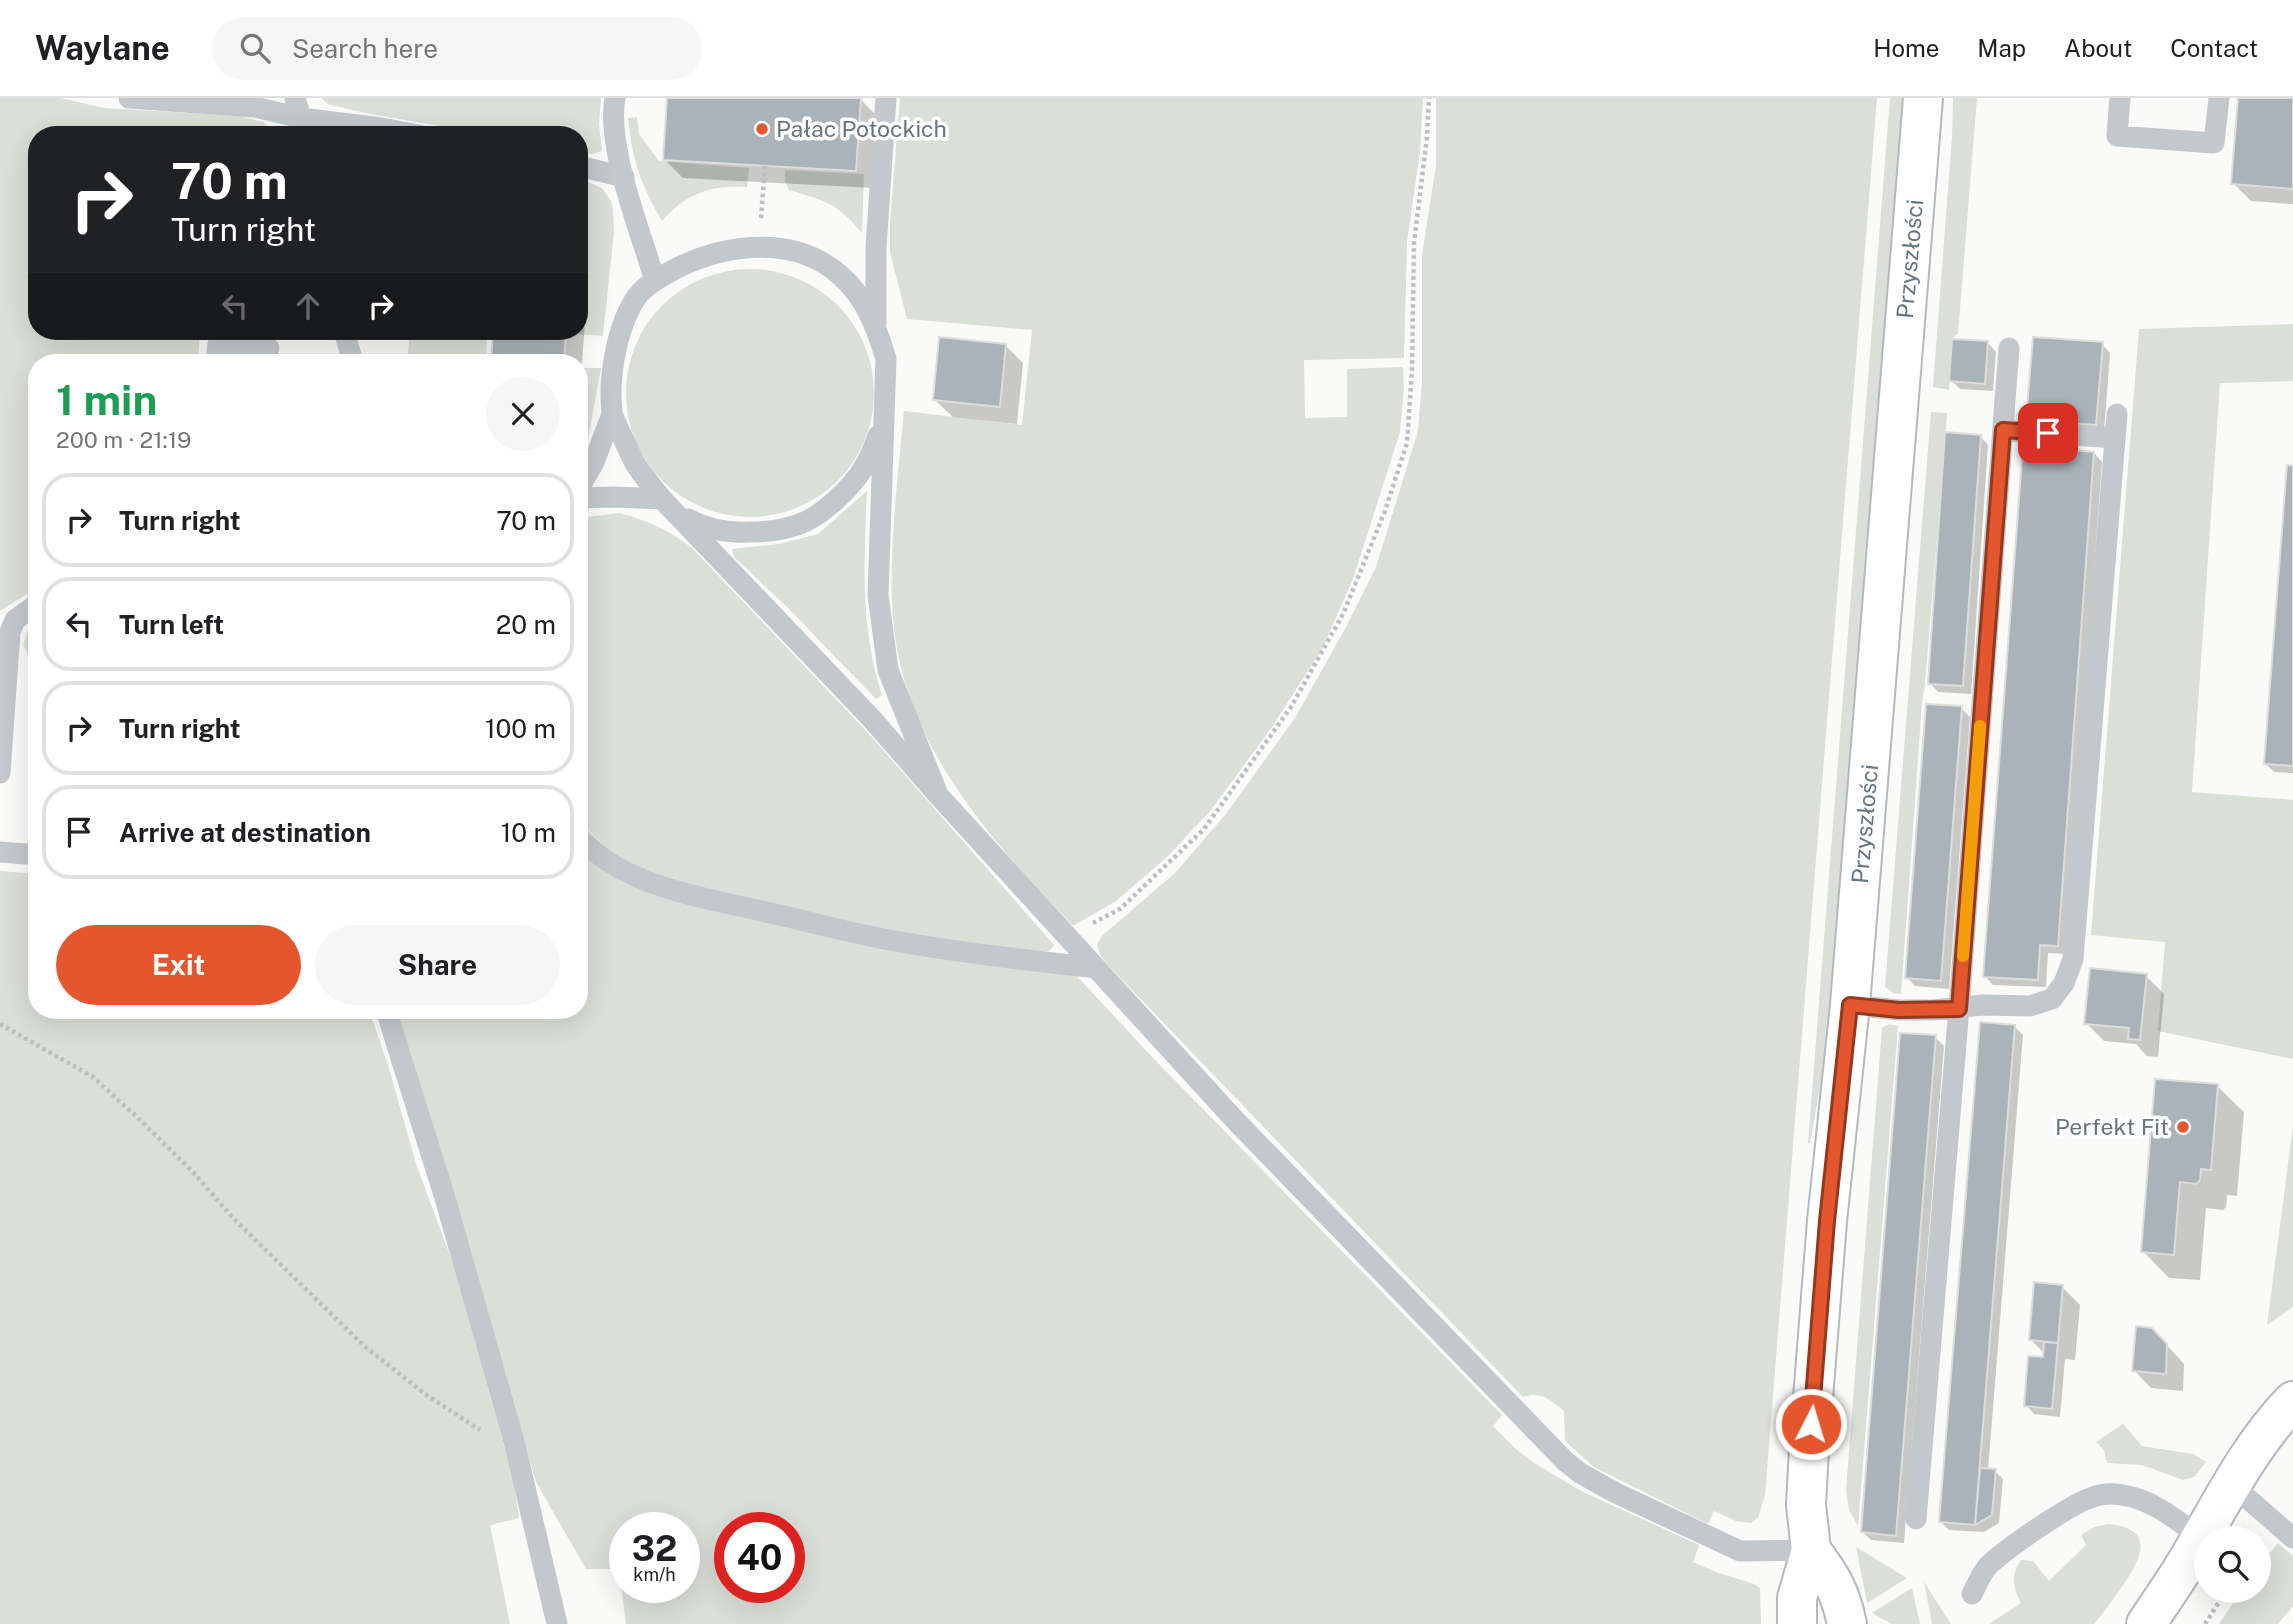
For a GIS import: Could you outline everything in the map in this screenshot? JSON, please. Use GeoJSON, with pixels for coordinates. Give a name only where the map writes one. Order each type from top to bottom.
{"type":"FeatureCollection","features":[{"type":"Feature","properties":{"kind":"street","name":"Przyszłości"},"geometry":{"type":"LineString","coordinates":[[1797,1624],[1797,1598],[1811,1550],[1806,1505],[1809,1449],[1827,1221],[1850,1005],[1923,98]]}},
{"type":"Feature","properties":{"kind":"street"},"geometry":{"type":"LineString","coordinates":[[2209,1526],[2232,1485],[2274,1422],[2293,1401]]}},
{"type":"Feature","properties":{"kind":"street","name":"Przyszłości"},"geometry":{"type":"LineString","coordinates":[[1811,1550],[1831,1577],[1841,1597],[1847,1624]]}},
{"type":"Feature","properties":{"kind":"street"},"geometry":{"type":"LineString","coordinates":[[2146,1624],[2194,1550]]}},
{"type":"Feature","properties":{"kind":"lane"},"geometry":{"type":"LineString","coordinates":[[129,98],[255,107],[301,117],[366,126]]}},
{"type":"Feature","properties":{"kind":"lane"},"geometry":{"type":"LineString","coordinates":[[615,98],[612,114],[614,136],[655,281]]}},
{"type":"Feature","properties":{"kind":"lane"},"geometry":{"type":"LineString","coordinates":[[876,327],[876,248],[886,98]]}},
{"type":"Feature","properties":{"kind":"lane"},"geometry":{"type":"LineString","coordinates":[[2120,98],[2117,136],[2214,143],[2219,98]]}},
{"type":"Feature","properties":{"kind":"lane"},"geometry":{"type":"LineString","coordinates":[[588,168],[624,177]]}},
{"type":"Feature","properties":{"kind":"lane"},"geometry":{"type":"LineString","coordinates":[[588,472],[612,414],[616,347],[625,317],[639,293],[697,258],[729,250],[760,247],[790,250],[819,260],[841,276],[856,292],[876,327],[886,359],[878,595],[888,670],[938,795]]}},
{"type":"Feature","properties":{"kind":"lane"},"geometry":{"type":"LineString","coordinates":[[217,354],[218,344],[269,348]]}},
{"type":"Feature","properties":{"kind":"lane"},"geometry":{"type":"LineString","coordinates":[[1916,1519],[1959,1009],[2009,348]]}},
{"type":"Feature","properties":{"kind":"lane"},"geometry":{"type":"LineString","coordinates":[[612,414],[636,465],[669,506],[872,719],[1234,1119],[1565,1461],[1580,1474],[1740,1550],[1811,1550]]}},
{"type":"Feature","properties":{"kind":"lane"},"geometry":{"type":"LineString","coordinates":[[1850,1005],[1899,1010],[1959,1009],[1983,1005],[2030,1006],[2052,999],[2064,984],[2073,959],[2117,414]]}},
{"type":"Feature","properties":{"kind":"lane"},"geometry":{"type":"LineString","coordinates":[[588,497],[614,496],[669,506],[705,528],[734,533],[769,532],[800,525],[845,491],[865,467],[884,417]]}},
{"type":"Feature","properties":{"kind":"lane"},"geometry":{"type":"LineString","coordinates":[[2003,430],[2115,438]]}},
{"type":"Feature","properties":{"kind":"lane"},"geometry":{"type":"LineString","coordinates":[[0,773],[10,632],[15,620],[28,611]]}},
{"type":"Feature","properties":{"kind":"lane"},"geometry":{"type":"LineString","coordinates":[[588,844],[625,872],[655,884],[697,895],[883,939],[1014,959],[1096,968]]}},
{"type":"Feature","properties":{"kind":"lane"},"geometry":{"type":"LineString","coordinates":[[0,852],[28,854]]}},
{"type":"Feature","properties":{"kind":"lane"},"geometry":{"type":"LineString","coordinates":[[389,1019],[445,1198],[515,1445],[557,1624]]}},
{"type":"Feature","properties":{"kind":"lane"},"geometry":{"type":"LineString","coordinates":[[2232,1485],[2293,1538]]}},
{"type":"Feature","properties":{"kind":"lane"},"geometry":{"type":"LineString","coordinates":[[1972,1594],[1986,1569],[1996,1558],[2093,1496],[2112,1494],[2144,1501],[2194,1533]]}},
{"type":"Feature","properties":{"kind":"path"},"geometry":{"type":"LineString","coordinates":[[1067,937],[1119,908],[1204,829],[1291,707],[1343,614],[1385,511],[1407,443],[1412,369],[1414,243],[1429,98]]}},
{"type":"Feature","properties":{"kind":"path"},"geometry":{"type":"LineString","coordinates":[[762,215],[765,166]]}},
{"type":"Feature","properties":{"kind":"path"},"geometry":{"type":"LineString","coordinates":[[0,1024],[102,1085],[156,1135],[233,1218],[364,1346],[435,1401],[493,1437],[515,1445]]}},
{"type":"Feature","properties":{"kind":"path"},"geometry":{"type":"LineString","coordinates":[[2205,1624],[2218,1603]]}},
{"type":"Feature","properties":{"kind":"shaded area"},"geometry":{"type":"Polygon","coordinates":[[[0,98],[61,98],[104,108],[239,116],[263,122],[268,126],[28,126],[28,340],[199,340],[199,354],[28,354],[28,594],[0,611],[0,98]]]}},
{"type":"Feature","properties":{"kind":"shaded area"},"geometry":{"type":"Polygon","coordinates":[[[321,98],[601,98],[599,124],[602,151],[588,153],[588,126],[438,126],[328,104],[321,98]]]}},
{"type":"Feature","properties":{"kind":"shaded area"},"geometry":{"type":"Polygon","coordinates":[[[900,98],[1423,98],[1420,151],[1407,242],[1404,358],[1304,360],[1305,418],[1347,417],[1347,369],[1403,367],[1400,432],[1353,579],[1323,647],[1272,727],[1211,810],[1166,858],[1116,901],[1073,926],[1008,856],[951,780],[928,740],[910,697],[898,652],[892,603],[892,555],[904,411],[1022,425],[1032,330],[907,319],[890,252],[900,98]]]}},
{"type":"Feature","properties":{"kind":"shaded area"},"geometry":{"type":"Polygon","coordinates":[[[1436,98],[1877,98],[1765,1495],[1758,1518],[1751,1523],[1736,1521],[1714,1511],[1708,1524],[1594,1467],[1565,1441],[1564,1411],[1540,1396],[1523,1397],[1108,965],[1100,955],[1097,944],[1103,935],[1175,873],[1226,814],[1295,718],[1376,567],[1418,431],[1422,382],[1422,255],[1436,165],[1436,98]]]}},
{"type":"Feature","properties":{"kind":"shaded area"},"geometry":{"type":"Polygon","coordinates":[[[1890,98],[1903,98],[1827,1048],[1808,1143],[1890,98]]]}},
{"type":"Feature","properties":{"kind":"shaded area"},"geometry":{"type":"Polygon","coordinates":[[[1953,98],[1977,98],[1958,333],[1952,339],[1949,390],[1933,387],[1953,98]]]}},
{"type":"Feature","properties":{"kind":"shaded area"},"geometry":{"type":"Polygon","coordinates":[[[637,117],[639,134],[659,161],[749,168],[747,187],[710,189],[690,197],[662,221],[648,195],[635,160],[628,118],[637,117]]]}},
{"type":"Feature","properties":{"kind":"shaded area"},"geometry":{"type":"Polygon","coordinates":[[[785,170],[864,174],[862,233],[830,204],[789,190],[785,181],[785,170]]]}},
{"type":"Feature","properties":{"kind":"shaded area"},"geometry":{"type":"Polygon","coordinates":[[[588,182],[602,188],[613,209],[614,232],[603,336],[588,335],[588,182]]]}},
{"type":"Feature","properties":{"kind":"shaded area"},"geometry":{"type":"Polygon","coordinates":[[[750,269],[774,271],[797,278],[838,305],[865,346],[872,369],[872,417],[865,440],[838,481],[797,508],[774,515],[750,517],[726,515],[703,508],[662,481],[635,440],[628,417],[626,393],[628,369],[635,346],[662,305],[703,278],[726,271],[750,269]]]}},
{"type":"Feature","properties":{"kind":"shaded area"},"geometry":{"type":"Polygon","coordinates":[[[2293,324],[2293,381],[2220,383],[2192,792],[2293,800],[2293,1059],[2158,1031],[2165,942],[2091,935],[2139,329],[2293,324]]]}},
{"type":"Feature","properties":{"kind":"shaded area"},"geometry":{"type":"Polygon","coordinates":[[[409,340],[487,340],[486,354],[408,354],[409,340]]]}},
{"type":"Feature","properties":{"kind":"shaded area"},"geometry":{"type":"Polygon","coordinates":[[[588,368],[601,368],[588,437],[588,368]]]}},
{"type":"Feature","properties":{"kind":"shaded area"},"geometry":{"type":"Polygon","coordinates":[[[1931,412],[1947,413],[1901,994],[1893,993],[1885,987],[1931,412]]]}},
{"type":"Feature","properties":{"kind":"shaded area"},"geometry":{"type":"Polygon","coordinates":[[[867,491],[865,594],[870,645],[882,695],[876,699],[787,607],[734,557],[732,549],[779,544],[818,534],[867,491]]]}},
{"type":"Feature","properties":{"kind":"shaded area"},"geometry":{"type":"Polygon","coordinates":[[[619,513],[640,519],[676,536],[693,549],[869,734],[1054,945],[1049,951],[957,944],[871,928],[704,890],[647,872],[606,848],[588,830],[588,517],[619,513]]]}},
{"type":"Feature","properties":{"kind":"shaded area"},"geometry":{"type":"Polygon","coordinates":[[[28,631],[28,654],[23,645],[28,631]]]}},
{"type":"Feature","properties":{"kind":"shaded area"},"geometry":{"type":"Polygon","coordinates":[[[588,857],[593,862],[1074,973],[1153,1058],[1502,1415],[1493,1426],[1517,1450],[1583,1492],[1699,1545],[1693,1562],[1760,1588],[1761,1624],[626,1624],[623,1603],[700,1603],[700,1512],[609,1512],[609,1569],[586,1569],[536,1482],[451,1189],[397,1019],[588,1019],[588,857]]]}},
{"type":"Feature","properties":{"kind":"shaded area"},"geometry":{"type":"Polygon","coordinates":[[[0,871],[28,873],[28,1019],[372,1019],[416,1164],[452,1261],[513,1477],[519,1518],[490,1525],[510,1624],[0,1624],[0,871]]]}},
{"type":"Feature","properties":{"kind":"shaded area"},"geometry":{"type":"Polygon","coordinates":[[[1889,1024],[1898,1026],[1858,1526],[1849,1510],[1846,1490],[1882,1028],[1889,1024]]]}},
{"type":"Feature","properties":{"kind":"shaded area"},"geometry":{"type":"Polygon","coordinates":[[[2293,1126],[2293,1307],[2267,1325],[2293,1126]]]}},
{"type":"Feature","properties":{"kind":"shaded area"},"geometry":{"type":"Polygon","coordinates":[[[2123,1424],[2142,1446],[2193,1454],[2206,1462],[2194,1477],[2183,1480],[2142,1465],[2107,1463],[2104,1450],[2096,1442],[2123,1424]]]}},
{"type":"Feature","properties":{"kind":"shaded area"},"geometry":{"type":"Polygon","coordinates":[[[2109,1524],[2134,1532],[2139,1539],[2140,1548],[2128,1578],[2094,1624],[1989,1624],[2021,1603],[2014,1582],[2015,1571],[2021,1560],[2033,1561],[2049,1581],[2086,1545],[2081,1535],[2094,1527],[2109,1524]]]}},
{"type":"Feature","properties":{"kind":"shaded area"},"geometry":{"type":"Polygon","coordinates":[[[2278,1543],[2293,1556],[2293,1606],[2278,1624],[2219,1624],[2233,1603],[2271,1603],[2271,1551],[2278,1543]]]}},
{"type":"Feature","properties":{"kind":"shaded area"},"geometry":{"type":"Polygon","coordinates":[[[1856,1547],[1907,1578],[1867,1603],[1856,1547]]]}},
{"type":"Feature","properties":{"kind":"shaded area"},"geometry":{"type":"Polygon","coordinates":[[[1924,1582],[1951,1624],[1932,1624],[1924,1582]]]}},
{"type":"Feature","properties":{"kind":"shaded area"},"geometry":{"type":"Polygon","coordinates":[[[1912,1588],[1920,1624],[1892,1624],[1872,1613],[1912,1588]]]}},
{"type":"Feature","properties":{"kind":"building","name":"Pałac Potockich"},"geometry":{"type":"Polygon","coordinates":[[[667,98],[861,98],[856,171],[663,160],[667,98]]]}},
{"type":"Feature","properties":{"kind":"building"},"geometry":{"type":"Polygon","coordinates":[[[2238,98],[2293,98],[2293,189],[2231,184],[2238,98]]]}},
{"type":"Feature","properties":{"kind":"building"},"geometry":{"type":"Polygon","coordinates":[[[939,337],[1006,344],[1000,407],[933,400],[939,337]]]}},
{"type":"Feature","properties":{"kind":"building"},"geometry":{"type":"Polygon","coordinates":[[[2033,337],[2103,342],[2096,425],[2026,420],[2033,337]]]}},
{"type":"Feature","properties":{"kind":"building"},"geometry":{"type":"Polygon","coordinates":[[[1952,339],[1988,341],[1985,384],[1949,381],[1952,339]]]}},
{"type":"Feature","properties":{"kind":"building"},"geometry":{"type":"Polygon","coordinates":[[[492,340],[565,340],[565,354],[492,354],[492,340]]]}},
{"type":"Feature","properties":{"kind":"building"},"geometry":{"type":"Polygon","coordinates":[[[1945,432],[1981,435],[1963,686],[1928,684],[1945,432]]]}},
{"type":"Feature","properties":{"kind":"building"},"geometry":{"type":"Polygon","coordinates":[[[2023,446],[2094,452],[2058,946],[2040,945],[2038,980],[1983,977],[2023,446]]]}},
{"type":"Feature","properties":{"kind":"building"},"geometry":{"type":"Polygon","coordinates":[[[2287,465],[2293,466],[2293,766],[2264,764],[2287,465]]]}},
{"type":"Feature","properties":{"kind":"building"},"geometry":{"type":"Polygon","coordinates":[[[1926,704],[1962,706],[1941,981],[1905,978],[1926,704]]]}},
{"type":"Feature","properties":{"kind":"building"},"geometry":{"type":"Polygon","coordinates":[[[2090,968],[2147,974],[2140,1040],[2128,1039],[2129,1028],[2084,1024],[2090,968]]]}},
{"type":"Feature","properties":{"kind":"building"},"geometry":{"type":"Polygon","coordinates":[[[1980,1022],[2015,1025],[1975,1525],[1939,1522],[1980,1022]]]}},
{"type":"Feature","properties":{"kind":"building"},"geometry":{"type":"Polygon","coordinates":[[[1900,1033],[1936,1035],[1896,1536],[1861,1532],[1900,1033]]]}},
{"type":"Feature","properties":{"kind":"building","name":"Perfekt Fit"},"geometry":{"type":"Polygon","coordinates":[[[2155,1079],[2218,1084],[2211,1170],[2201,1169],[2200,1180],[2196,1184],[2180,1182],[2174,1255],[2141,1252],[2155,1079]]]}},
{"type":"Feature","properties":{"kind":"building"},"geometry":{"type":"Polygon","coordinates":[[[2034,1282],[2063,1285],[2058,1343],[2029,1340],[2034,1282]]]}},
{"type":"Feature","properties":{"kind":"building"},"geometry":{"type":"Polygon","coordinates":[[[2136,1326],[2152,1328],[2167,1344],[2166,1374],[2132,1371],[2136,1326]]]}},
{"type":"Feature","properties":{"kind":"building"},"geometry":{"type":"Polygon","coordinates":[[[2044,1342],[2058,1343],[2052,1409],[2024,1406],[2028,1356],[2043,1357],[2044,1342]]]}},
{"type":"Feature","properties":{"kind":"building"},"geometry":{"type":"Polygon","coordinates":[[[1980,1468],[1996,1469],[1992,1515],[1975,1525],[1980,1468]]]}},
{"type":"Feature","properties":{"kind":"slow traffic"},"geometry":{"type":"LineString","coordinates":[[1963,956],[1980,726]]}},
{"type":"Feature","properties":{"kind":"place","name":"Pałac Potockich"},"geometry":{"type":"Point","coordinates":[762,129]}},
{"type":"Feature","properties":{"kind":"place","name":"Perfekt Fit"},"geometry":{"type":"Point","coordinates":[2183,1127]}},
{"type":"Feature","properties":{"kind":"route"},"geometry":{"type":"LineString","coordinates":[[1811,1424],[1827,1221],[1850,1005],[1899,1010],[1959,1009],[2003,430],[2048,433]]}}]}
